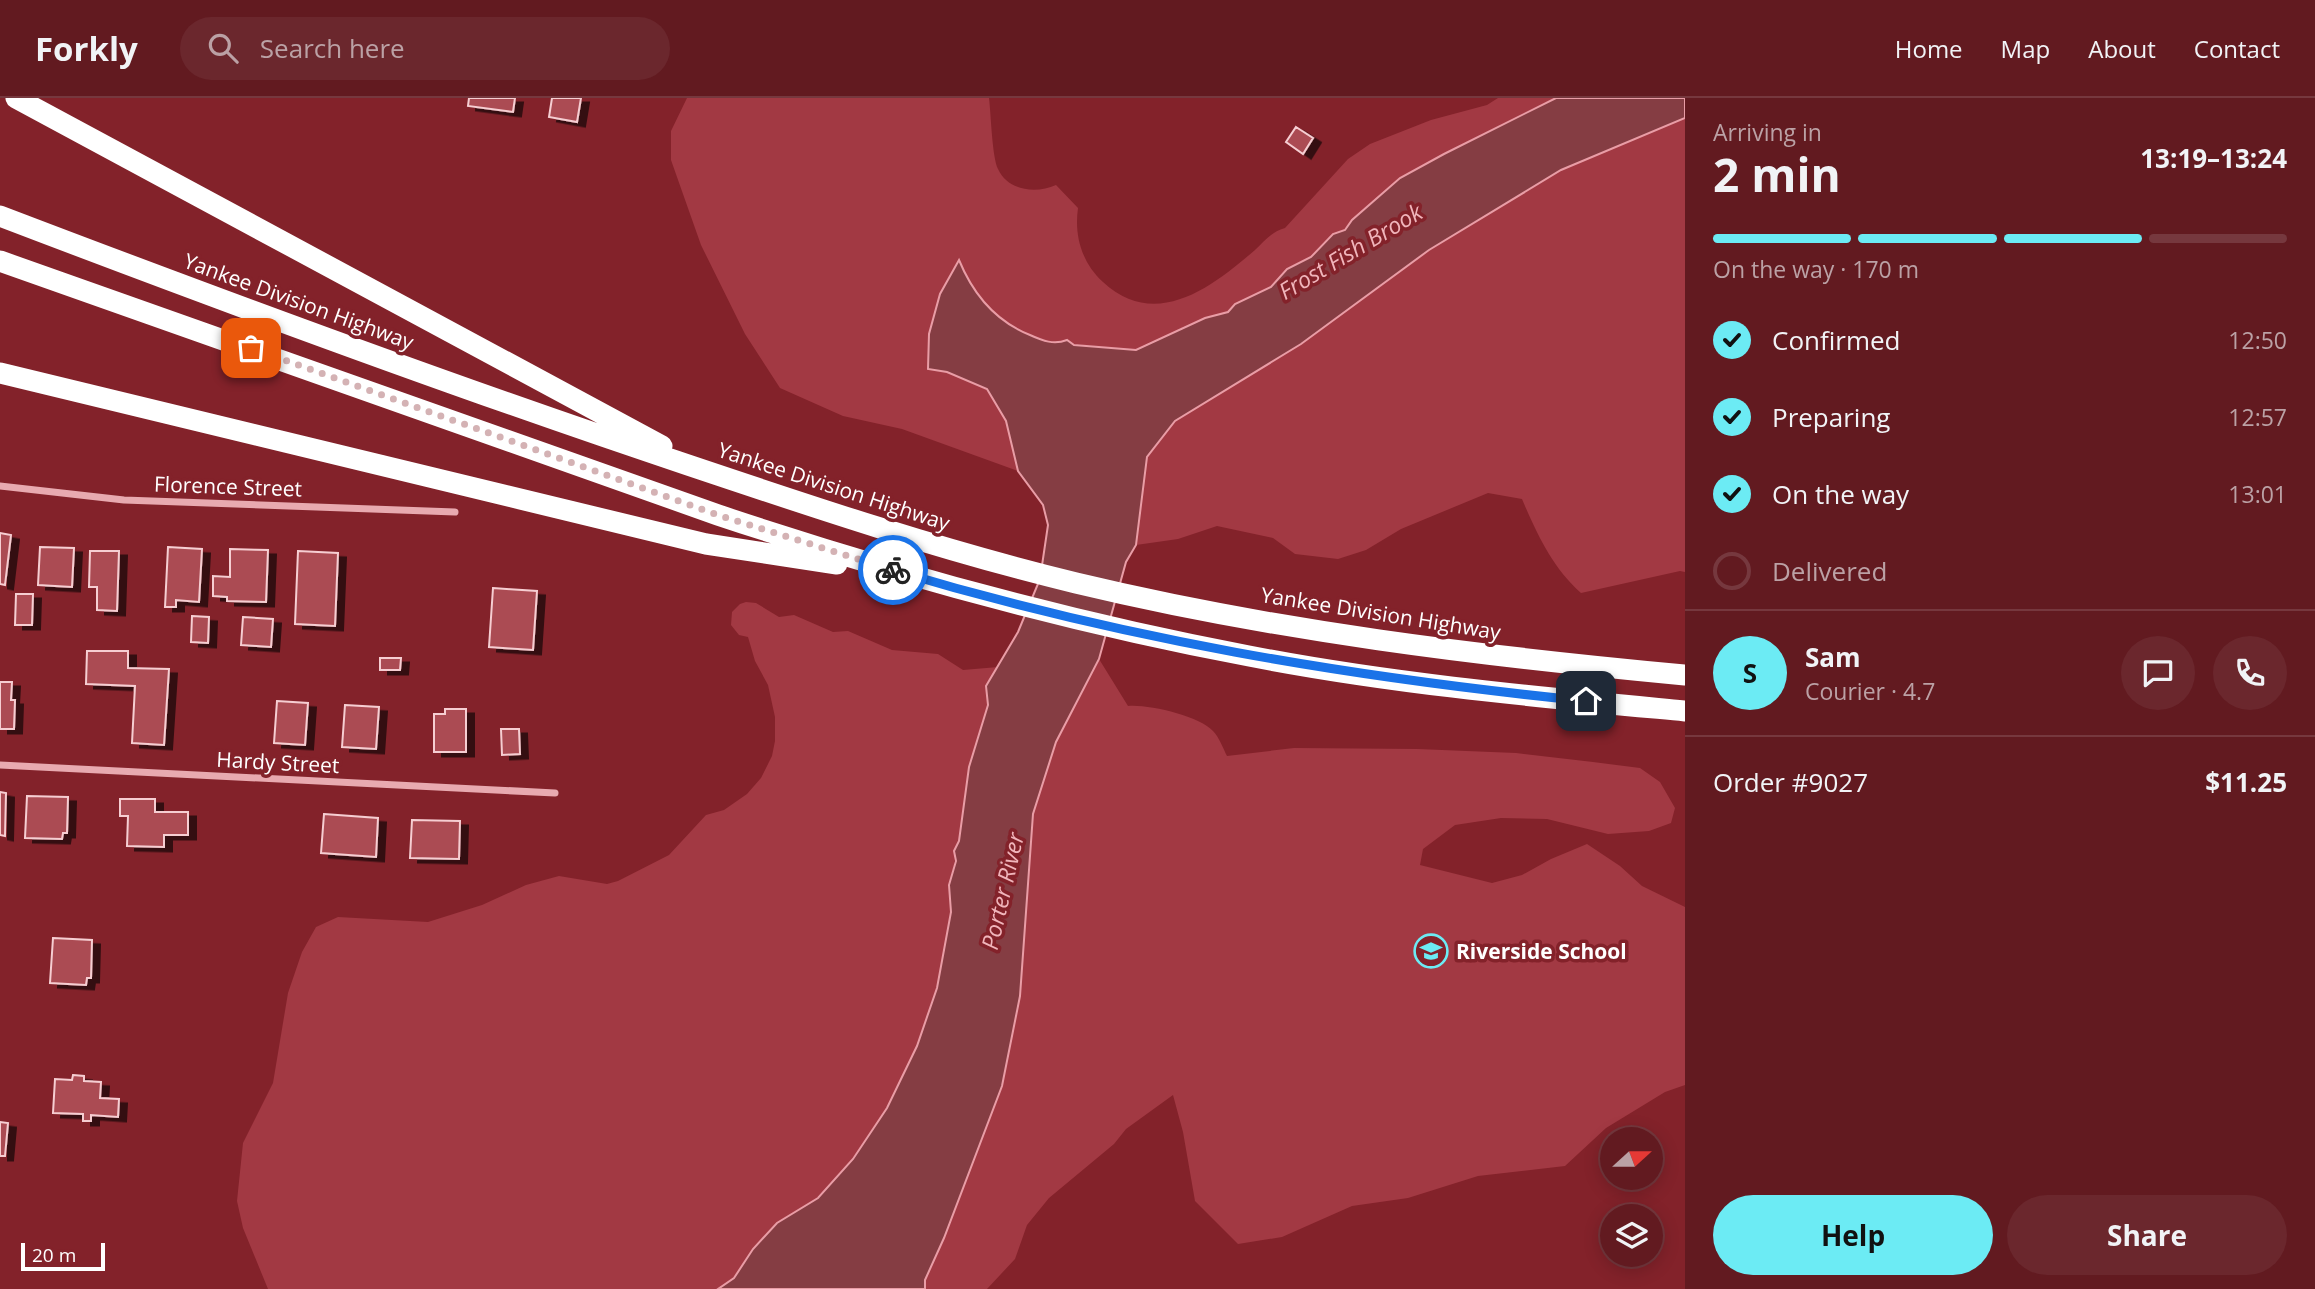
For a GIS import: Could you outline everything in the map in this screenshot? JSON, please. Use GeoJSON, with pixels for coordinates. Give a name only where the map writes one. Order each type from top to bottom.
{"type":"FeatureCollection","features":[{"type":"Feature","properties":{"kind":"highway"},"geometry":{"type":"LineString","coordinates":[[16,98],[713,474]]}},
{"type":"Feature","properties":{"kind":"highway","name":"Yankee Division Highway"},"geometry":{"type":"LineString","coordinates":[[0,216],[514,407],[856,522],[990,560],[1075,583],[1323,632],[1406,645],[1685,675]]}},
{"type":"Feature","properties":{"kind":"highway"},"geometry":{"type":"LineString","coordinates":[[0,261],[718,515],[982,597],[1251,657],[1449,687],[1685,711]]}},
{"type":"Feature","properties":{"kind":"highway"},"geometry":{"type":"LineString","coordinates":[[0,373],[706,544],[793,559],[895,571]]}},
{"type":"Feature","properties":{"kind":"street","name":"Florence Street"},"geometry":{"type":"LineString","coordinates":[[0,486],[124,500],[455,512]]}},
{"type":"Feature","properties":{"kind":"street","name":"Hardy Street"},"geometry":{"type":"LineString","coordinates":[[0,765],[555,793]]}},
{"type":"Feature","properties":{"kind":"shaded area"},"geometry":{"type":"Polygon","coordinates":[[[687,98],[989,98],[994,155],[998,169],[1008,182],[1031,190],[1056,185],[1078,208],[1077,229],[1081,248],[1096,275],[1123,296],[1143,303],[1163,303],[1183,298],[1221,278],[1272,234],[1285,228],[1348,159],[1370,144],[1431,120],[1487,105],[1498,98],[1556,98],[1400,178],[1352,220],[1345,230],[1333,234],[1311,257],[1287,269],[1272,287],[1235,304],[1228,312],[1205,318],[1136,350],[1051,342],[1025,334],[998,317],[986,305],[971,286],[959,261],[940,294],[929,334],[947,372],[987,389],[1006,421],[1018,471],[902,429],[843,416],[780,388],[745,334],[701,245],[671,160],[671,131],[687,98]]]}},
{"type":"Feature","properties":{"kind":"shaded area"},"geometry":{"type":"Polygon","coordinates":[[[1685,118],[1685,572],[1581,593],[1554,561],[1522,499],[1488,493],[1401,529],[1366,550],[1338,559],[1295,554],[1273,538],[1217,526],[1178,539],[1136,545],[1147,457],[1175,421],[1385,283],[1429,250],[1561,170],[1685,118]]]}},
{"type":"Feature","properties":{"kind":"shaded area"},"geometry":{"type":"Polygon","coordinates":[[[746,602],[756,603],[779,617],[794,615],[833,632],[848,631],[892,650],[938,654],[963,670],[998,667],[986,686],[988,705],[969,767],[959,841],[954,851],[955,861],[949,887],[950,914],[946,949],[938,984],[928,1019],[900,1086],[862,1147],[821,1195],[770,1230],[735,1277],[718,1289],[268,1289],[243,1228],[237,1201],[243,1143],[273,1083],[288,993],[302,952],[316,927],[338,917],[428,922],[482,905],[526,885],[559,876],[607,884],[618,881],[669,855],[706,815],[724,810],[747,794],[761,778],[772,756],[775,717],[768,685],[755,661],[748,637],[739,635],[731,625],[732,612],[746,602]]]}},
{"type":"Feature","properties":{"kind":"shaded area","name":"Riverside School"},"geometry":{"type":"Polygon","coordinates":[[[1099,659],[1128,706],[1160,709],[1197,720],[1215,733],[1227,756],[1294,748],[1417,749],[1516,753],[1640,768],[1660,782],[1675,808],[1671,823],[1649,831],[1608,834],[1547,819],[1501,818],[1455,825],[1423,849],[1420,865],[1492,883],[1522,875],[1587,844],[1620,866],[1642,886],[1685,907],[1685,1085],[1665,1092],[1608,1127],[1600,1127],[1600,1134],[1565,1166],[1478,1176],[1408,1198],[1352,1206],[1282,1237],[1238,1244],[1195,1201],[1183,1132],[1173,1095],[1126,1129],[1114,1144],[1049,1198],[1027,1225],[1015,1259],[987,1289],[925,1289],[924,1280],[944,1238],[1002,1086],[1020,996],[1033,814],[1056,742],[1099,659]]]}},
{"type":"Feature","properties":{"kind":"water"},"geometry":{"type":"Polygon","coordinates":[[[1556,98],[1685,98],[1685,118],[1561,170],[1429,250],[1301,344],[1175,421],[1147,457],[1136,545],[1126,562],[1099,659],[1056,742],[1033,814],[1020,996],[1002,1086],[944,1238],[925,1280],[925,1289],[718,1289],[734,1278],[753,1249],[777,1223],[818,1198],[853,1159],[887,1108],[917,1046],[937,988],[951,912],[949,885],[956,861],[954,851],[959,841],[969,767],[988,705],[986,686],[1018,632],[1040,579],[1048,525],[1043,505],[1018,471],[1006,421],[987,389],[947,372],[928,369],[929,334],[940,294],[959,260],[978,295],[996,314],[1017,329],[1048,342],[1067,340],[1074,345],[1136,350],[1205,318],[1228,312],[1235,304],[1271,287],[1287,269],[1311,257],[1333,234],[1345,230],[1352,220],[1400,178],[1556,98]]]}},
{"type":"Feature","properties":{"kind":"building"},"geometry":{"type":"Polygon","coordinates":[[[469,98],[515,98],[513,112],[468,106],[469,98]]]}},
{"type":"Feature","properties":{"kind":"building"},"geometry":{"type":"Polygon","coordinates":[[[552,98],[581,98],[577,122],[549,117],[552,98]]]}},
{"type":"Feature","properties":{"kind":"building"},"geometry":{"type":"Polygon","coordinates":[[[1296,127],[1313,138],[1303,154],[1286,142],[1296,127]]]}},
{"type":"Feature","properties":{"kind":"building"},"geometry":{"type":"Polygon","coordinates":[[[0,533],[11,535],[5,585],[0,584],[0,533]]]}},
{"type":"Feature","properties":{"kind":"building"},"geometry":{"type":"Polygon","coordinates":[[[40,547],[74,548],[72,587],[38,585],[40,547]]]}},
{"type":"Feature","properties":{"kind":"building"},"geometry":{"type":"Polygon","coordinates":[[[168,547],[202,549],[199,602],[176,600],[176,607],[165,607],[168,547]]]}},
{"type":"Feature","properties":{"kind":"building"},"geometry":{"type":"Polygon","coordinates":[[[230,549],[268,550],[266,602],[227,601],[227,597],[213,596],[213,576],[230,577],[230,549]]]}},
{"type":"Feature","properties":{"kind":"building"},"geometry":{"type":"Polygon","coordinates":[[[90,551],[119,551],[117,611],[97,610],[97,587],[89,587],[90,551]]]}},
{"type":"Feature","properties":{"kind":"building"},"geometry":{"type":"Polygon","coordinates":[[[298,551],[338,553],[335,626],[295,624],[298,551]]]}},
{"type":"Feature","properties":{"kind":"building"},"geometry":{"type":"Polygon","coordinates":[[[493,588],[537,591],[533,650],[489,647],[493,588]]]}},
{"type":"Feature","properties":{"kind":"building"},"geometry":{"type":"Polygon","coordinates":[[[16,594],[33,594],[32,625],[15,625],[16,594]]]}},
{"type":"Feature","properties":{"kind":"building"},"geometry":{"type":"Polygon","coordinates":[[[192,616],[209,617],[208,643],[191,642],[192,616]]]}},
{"type":"Feature","properties":{"kind":"building"},"geometry":{"type":"Polygon","coordinates":[[[243,617],[273,619],[271,647],[241,645],[243,617]]]}},
{"type":"Feature","properties":{"kind":"building"},"geometry":{"type":"Polygon","coordinates":[[[87,651],[128,651],[128,668],[169,669],[164,745],[132,743],[135,686],[86,684],[87,651]]]}},
{"type":"Feature","properties":{"kind":"building"},"geometry":{"type":"Polygon","coordinates":[[[380,658],[401,658],[400,670],[380,670],[380,658]]]}},
{"type":"Feature","properties":{"kind":"building"},"geometry":{"type":"Polygon","coordinates":[[[0,682],[12,682],[11,700],[15,700],[14,729],[0,729],[0,682]]]}},
{"type":"Feature","properties":{"kind":"building"},"geometry":{"type":"Polygon","coordinates":[[[277,701],[308,703],[305,745],[274,743],[277,701]]]}},
{"type":"Feature","properties":{"kind":"building"},"geometry":{"type":"Polygon","coordinates":[[[345,705],[379,707],[376,749],[342,747],[345,705]]]}},
{"type":"Feature","properties":{"kind":"building"},"geometry":{"type":"Polygon","coordinates":[[[445,709],[466,709],[466,752],[434,752],[434,714],[445,714],[445,709]]]}},
{"type":"Feature","properties":{"kind":"building"},"geometry":{"type":"Polygon","coordinates":[[[501,729],[519,729],[520,754],[502,755],[501,729]]]}},
{"type":"Feature","properties":{"kind":"building"},"geometry":{"type":"Polygon","coordinates":[[[0,792],[6,793],[5,836],[0,835],[0,792]]]}},
{"type":"Feature","properties":{"kind":"building"},"geometry":{"type":"Polygon","coordinates":[[[27,796],[68,797],[67,833],[63,833],[62,839],[25,838],[27,796]]]}},
{"type":"Feature","properties":{"kind":"building"},"geometry":{"type":"Polygon","coordinates":[[[120,799],[155,799],[155,812],[188,812],[188,835],[164,835],[164,847],[127,846],[128,816],[120,816],[120,799]]]}},
{"type":"Feature","properties":{"kind":"building"},"geometry":{"type":"Polygon","coordinates":[[[324,814],[378,818],[376,857],[321,853],[324,814]]]}},
{"type":"Feature","properties":{"kind":"building"},"geometry":{"type":"Polygon","coordinates":[[[412,820],[460,821],[459,859],[410,858],[412,820]]]}},
{"type":"Feature","properties":{"kind":"building"},"geometry":{"type":"Polygon","coordinates":[[[53,938],[92,940],[91,978],[87,978],[86,985],[50,983],[53,938]]]}},
{"type":"Feature","properties":{"kind":"building"},"geometry":{"type":"Polygon","coordinates":[[[73,1075],[84,1076],[84,1081],[101,1082],[100,1098],[119,1099],[118,1117],[91,1115],[91,1121],[83,1121],[83,1114],[53,1113],[55,1079],[72,1080],[73,1075]]]}},
{"type":"Feature","properties":{"kind":"building"},"geometry":{"type":"Polygon","coordinates":[[[0,1122],[8,1123],[5,1156],[0,1156],[0,1122]]]}},
{"type":"Feature","properties":{"kind":"way so far"},"geometry":{"type":"LineString","coordinates":[[251,348],[793,541],[893,570]]}},
{"type":"Feature","properties":{"kind":"place","name":"Riverside School"},"geometry":{"type":"Point","coordinates":[1431,951]}},
{"type":"Feature","properties":{"kind":"route"},"geometry":{"type":"LineString","coordinates":[[893,570],[982,597],[1063,617],[1251,657],[1449,687],[1586,701]]}},
{"type":"Feature","properties":{"kind":"water label","name":"Frost Fish Brook"},"geometry":{"type":"Point","coordinates":[1350,251]}},
{"type":"Feature","properties":{"kind":"water label","name":"Porter River"},"geometry":{"type":"Point","coordinates":[1002,891]}}]}
